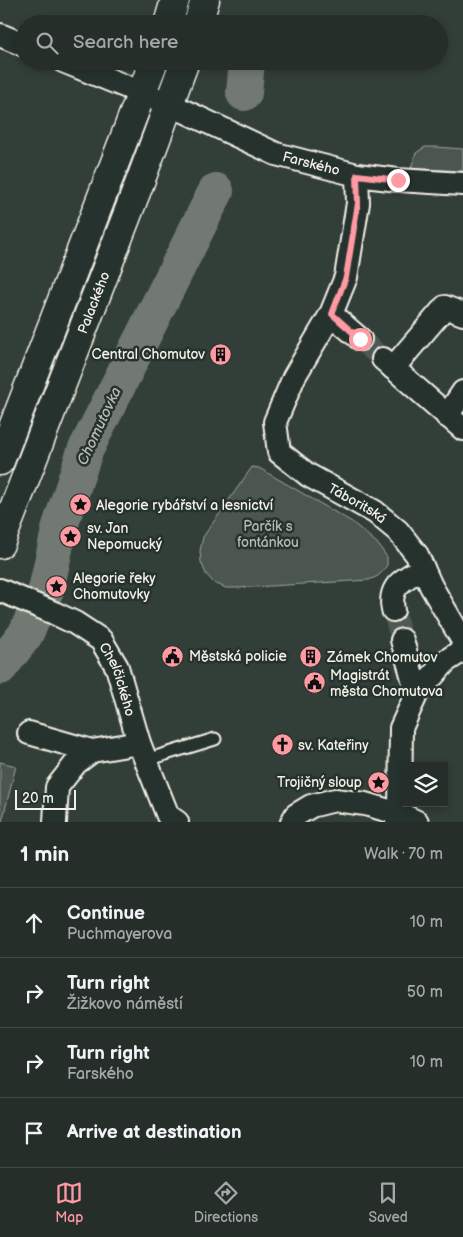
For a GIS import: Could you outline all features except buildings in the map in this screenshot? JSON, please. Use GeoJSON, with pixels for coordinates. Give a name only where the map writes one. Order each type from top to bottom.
{"type":"FeatureCollection","features":[{"type":"Feature","properties":{"kind":"main road"},"geometry":{"type":"LineString","coordinates":[[171,15],[175,0]]}},
{"type":"Feature","properties":{"kind":"main road"},"geometry":{"type":"LineString","coordinates":[[201,15],[205,0]]}},
{"type":"Feature","properties":{"kind":"main road"},"geometry":{"type":"LineString","coordinates":[[0,461],[151,70]]}},
{"type":"Feature","properties":{"kind":"main road","name":"Palackého"},"geometry":{"type":"LineString","coordinates":[[0,544],[181,70]]}},
{"type":"Feature","properties":{"kind":"street"},"geometry":{"type":"LineString","coordinates":[[0,35],[15,41]]}},
{"type":"Feature","properties":{"kind":"street","name":"Farského"},"geometry":{"type":"LineString","coordinates":[[85,70],[169,104],[276,154],[357,175],[398,180],[463,184]]}},
{"type":"Feature","properties":{"kind":"street"},"geometry":{"type":"LineString","coordinates":[[357,175],[358,203],[346,277],[332,314],[360,339]]}},
{"type":"Feature","properties":{"kind":"street"},"geometry":{"type":"LineString","coordinates":[[463,314],[445,307],[388,363],[455,422],[463,392]]}},
{"type":"Feature","properties":{"kind":"street","name":"Táboritská"},"geometry":{"type":"LineString","coordinates":[[332,314],[294,377],[275,422],[279,452],[308,475],[375,512],[398,531],[416,555],[431,586],[463,641]]}},
{"type":"Feature","properties":{"kind":"street"},"geometry":{"type":"LineString","coordinates":[[393,610],[391,600],[396,586],[422,568]]}},
{"type":"Feature","properties":{"kind":"street","name":"Chelčického"},"geometry":{"type":"LineString","coordinates":[[7,593],[54,613],[101,640],[117,667],[142,752],[168,816],[177,822]]}},
{"type":"Feature","properties":{"kind":"street"},"geometry":{"type":"LineString","coordinates":[[402,640],[417,693]]}},
{"type":"Feature","properties":{"kind":"street"},"geometry":{"type":"LineString","coordinates":[[292,822],[296,815],[311,806],[334,800],[365,804],[405,819],[401,728],[417,693],[446,661],[463,650]]}},
{"type":"Feature","properties":{"kind":"street"},"geometry":{"type":"LineString","coordinates":[[29,732],[92,751],[142,752]]}},
{"type":"Feature","properties":{"kind":"street"},"geometry":{"type":"LineString","coordinates":[[55,822],[58,787],[76,763],[92,751]]}},
{"type":"Feature","properties":{"kind":"lane"},"geometry":{"type":"LineString","coordinates":[[142,752],[215,739]]}},
{"type":"Feature","properties":{"kind":"green space"},"geometry":{"type":"Polygon","coordinates":[[[425,147],[463,149],[463,171],[411,168],[416,153],[425,147]]]}},
{"type":"Feature","properties":{"kind":"green space","name":"Parčík s fontánkou"},"geometry":{"type":"Polygon","coordinates":[[[252,467],[259,468],[352,522],[377,543],[387,557],[387,565],[384,570],[378,576],[369,580],[237,588],[226,588],[214,583],[206,574],[201,562],[200,551],[203,537],[252,467]]]}},
{"type":"Feature","properties":{"kind":"green space"},"geometry":{"type":"Polygon","coordinates":[[[0,762],[16,766],[2,822],[0,822],[0,762]]]}},
{"type":"Feature","properties":{"kind":"waterway","name":"Chomutovka"},"geometry":{"type":"LineString","coordinates":[[244,93],[246,70]]}},
{"type":"Feature","properties":{"kind":"waterway","name":"Chomutovka"},"geometry":{"type":"LineString","coordinates":[[0,667],[25,635],[46,590],[60,526],[85,451],[216,191]]}},
{"type":"Feature","properties":{"kind":"tunnel"},"geometry":{"type":"LineString","coordinates":[[360,339],[383,359]]}},
{"type":"Feature","properties":{"kind":"tunnel"},"geometry":{"type":"LineString","coordinates":[[393,610],[402,640]]}},
{"type":"Feature","properties":{"kind":"place","name":"Central Chomutov"},"geometry":{"type":"Point","coordinates":[221,354]}},
{"type":"Feature","properties":{"kind":"place","name":"Alegorie rybářství a lesnictví"},"geometry":{"type":"Point","coordinates":[80,505]}},
{"type":"Feature","properties":{"kind":"place","name":"sv. Jan Nepomucký"},"geometry":{"type":"Point","coordinates":[71,536]}},
{"type":"Feature","properties":{"kind":"place","name":"Alegorie řeky Chomutovky"},"geometry":{"type":"Point","coordinates":[57,586]}},
{"type":"Feature","properties":{"kind":"place","name":"Městská policie"},"geometry":{"type":"Point","coordinates":[173,656]}},
{"type":"Feature","properties":{"kind":"place","name":"Zámek Chomutov"},"geometry":{"type":"Point","coordinates":[311,657]}},
{"type":"Feature","properties":{"kind":"place","name":"Magistrát města Chomutova"},"geometry":{"type":"Point","coordinates":[314,683]}},
{"type":"Feature","properties":{"kind":"place","name":"sv. Kateřiny"},"geometry":{"type":"Point","coordinates":[282,745]}},
{"type":"Feature","properties":{"kind":"place","name":"Trojičný sloup"},"geometry":{"type":"Point","coordinates":[378,782]}},
{"type":"Feature","properties":{"kind":"route"},"geometry":{"type":"LineString","coordinates":[[360,339],[332,314],[346,277],[358,203],[357,175],[398,180]]}}]}
